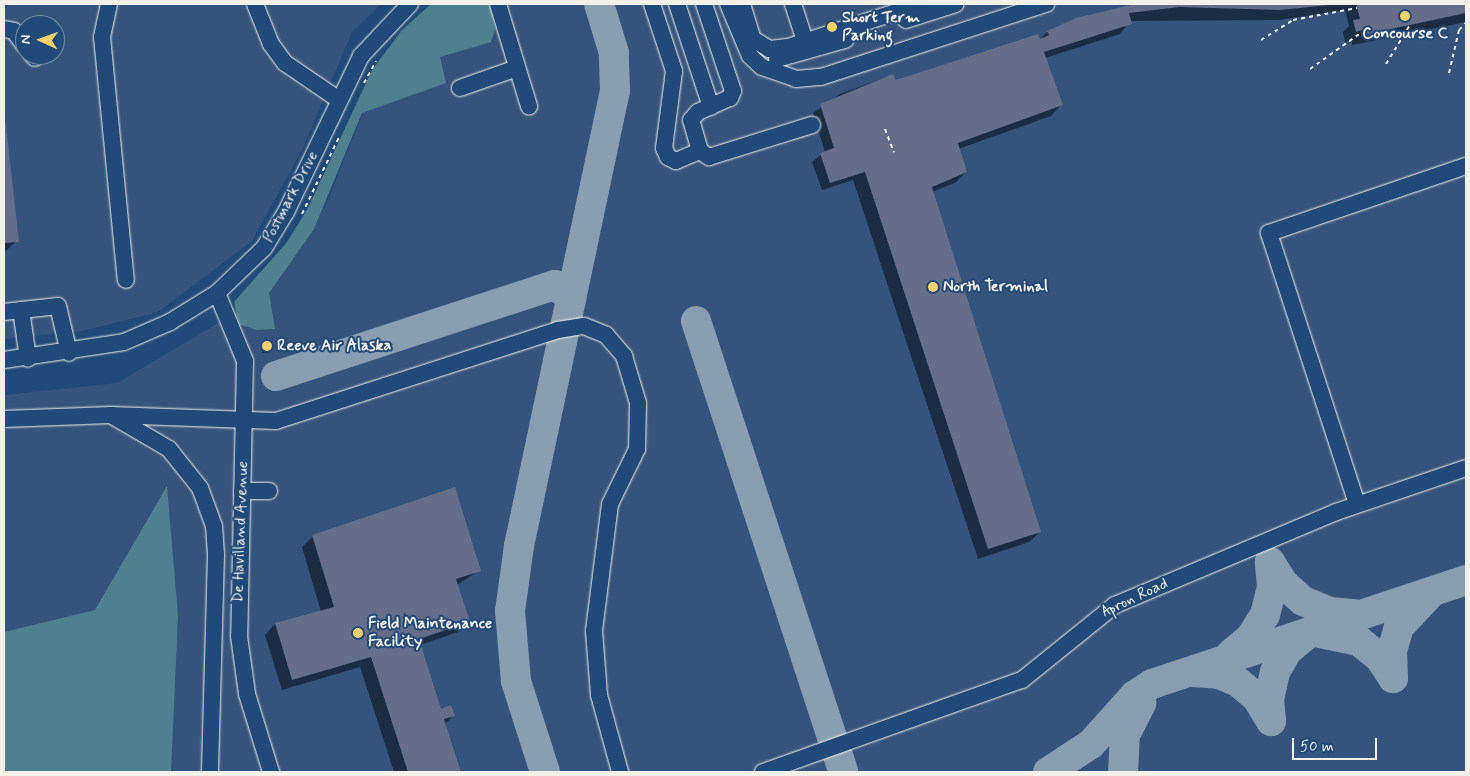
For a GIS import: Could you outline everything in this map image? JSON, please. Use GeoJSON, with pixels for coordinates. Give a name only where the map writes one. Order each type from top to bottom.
{"type":"FeatureCollection","features":[{"type":"Feature","properties":{"kind":"street"},"geometry":{"type":"LineString","coordinates":[[109,4],[102,37],[126,280]]}},
{"type":"Feature","properties":{"kind":"street"},"geometry":{"type":"LineString","coordinates":[[255,4],[271,44],[285,63],[339,100]]}},
{"type":"Feature","properties":{"kind":"street","name":"Postmark Drive"},"geometry":{"type":"LineString","coordinates":[[4,360],[69,353],[137,337],[217,293],[264,248],[360,56],[410,4]]}},
{"type":"Feature","properties":{"kind":"street"},"geometry":{"type":"LineString","coordinates":[[498,4],[529,106]]}},
{"type":"Feature","properties":{"kind":"street"},"geometry":{"type":"LineString","coordinates":[[652,4],[674,70],[664,148],[676,161],[700,150]]}},
{"type":"Feature","properties":{"kind":"street"},"geometry":{"type":"LineString","coordinates":[[677,4],[710,107]]}},
{"type":"Feature","properties":{"kind":"street"},"geometry":{"type":"LineString","coordinates":[[704,4],[733,91],[730,98],[710,107],[691,120],[700,150],[709,157],[812,124]]}},
{"type":"Feature","properties":{"kind":"street"},"geometry":{"type":"LineString","coordinates":[[728,4],[750,56],[777,74],[796,79],[821,77],[1046,4]]}},
{"type":"Feature","properties":{"kind":"street"},"geometry":{"type":"LineString","coordinates":[[742,4],[760,46],[769,49],[805,42],[921,4]]}},
{"type":"Feature","properties":{"kind":"street"},"geometry":{"type":"LineString","coordinates":[[793,4],[805,42]]}},
{"type":"Feature","properties":{"kind":"street"},"geometry":{"type":"LineString","coordinates":[[750,56],[766,59],[805,54],[956,4]]}},
{"type":"Feature","properties":{"kind":"street"},"geometry":{"type":"LineString","coordinates":[[974,27],[1004,4]]}},
{"type":"Feature","properties":{"kind":"street"},"geometry":{"type":"LineString","coordinates":[[460,88],[517,68]]}},
{"type":"Feature","properties":{"kind":"street"},"geometry":{"type":"LineString","coordinates":[[1357,504],[1268,233],[1466,166]]}},
{"type":"Feature","properties":{"kind":"street","name":"De Havilland Avenue"},"geometry":{"type":"LineString","coordinates":[[217,293],[243,352],[245,421],[238,621],[271,772]]}},
{"type":"Feature","properties":{"kind":"street"},"geometry":{"type":"LineString","coordinates":[[4,312],[58,306],[69,353]]}},
{"type":"Feature","properties":{"kind":"street"},"geometry":{"type":"LineString","coordinates":[[21,310],[28,358]]}},
{"type":"Feature","properties":{"kind":"street"},"geometry":{"type":"LineString","coordinates":[[4,419],[111,415],[245,421],[298,416],[562,329],[584,326],[611,339],[626,360],[638,403],[636,449],[610,504],[593,650],[599,695],[620,772]]}},
{"type":"Feature","properties":{"kind":"street"},"geometry":{"type":"LineString","coordinates":[[111,415],[169,450],[192,476],[208,505],[216,582],[210,772]]}},
{"type":"Feature","properties":{"kind":"street","name":"Apron Road"},"geometry":{"type":"LineString","coordinates":[[763,772],[1022,680],[1115,605],[1357,504],[1466,468]]}},
{"type":"Feature","properties":{"kind":"street"},"geometry":{"type":"LineString","coordinates":[[242,491],[268,491]]}},
{"type":"Feature","properties":{"kind":"path"},"geometry":{"type":"LineString","coordinates":[[1261,40],[1293,20],[1357,8]]}},
{"type":"Feature","properties":{"kind":"path"},"geometry":{"type":"LineString","coordinates":[[1448,73],[1459,30],[1466,22]]}},
{"type":"Feature","properties":{"kind":"path"},"geometry":{"type":"LineString","coordinates":[[1386,64],[1410,25]]}},
{"type":"Feature","properties":{"kind":"path"},"geometry":{"type":"LineString","coordinates":[[1310,69],[1362,32]]}},
{"type":"Feature","properties":{"kind":"path"},"geometry":{"type":"LineString","coordinates":[[361,90],[382,53]]}},
{"type":"Feature","properties":{"kind":"path"},"geometry":{"type":"LineString","coordinates":[[885,129],[894,152]]}},
{"type":"Feature","properties":{"kind":"path"},"geometry":{"type":"LineString","coordinates":[[300,217],[341,132]]}},
{"type":"Feature","properties":{"kind":"shaded area"},"geometry":{"type":"Polygon","coordinates":[[[4,4],[381,4],[352,32],[303,148],[252,241],[158,312],[82,331],[4,339],[4,4]]]}},
{"type":"Feature","properties":{"kind":"shaded area"},"geometry":{"type":"Polygon","coordinates":[[[447,4],[1466,4],[1466,772],[4,772],[4,395],[117,383],[269,293],[326,205],[372,90],[447,4]]]}},
{"type":"Feature","properties":{"kind":"green space"},"geometry":{"type":"Polygon","coordinates":[[[431,4],[490,4],[495,29],[491,42],[440,57],[446,83],[362,113],[314,229],[269,293],[275,329],[257,330],[239,324],[234,302],[287,242],[308,208],[372,70],[402,30],[431,4]]]}},
{"type":"Feature","properties":{"kind":"green space"},"geometry":{"type":"Polygon","coordinates":[[[167,486],[178,616],[171,772],[4,772],[4,632],[95,610],[167,486]]]}},
{"type":"Feature","properties":{"kind":"building","name":"North Terminal"},"geometry":{"type":"Polygon","coordinates":[[[1135,4],[1329,5],[1280,10],[1179,7],[1129,13],[1132,24],[1044,52],[1063,105],[958,143],[967,172],[932,187],[1041,532],[988,549],[865,172],[830,183],[820,153],[834,148],[820,104],[893,74],[896,80],[1038,34],[1040,39],[1049,35],[1047,31],[1076,18],[1135,4]]]}},
{"type":"Feature","properties":{"kind":"building","name":"Concourse C"},"geometry":{"type":"Polygon","coordinates":[[[1356,4],[1466,4],[1466,13],[1363,35],[1362,30],[1356,32],[1353,20],[1360,19],[1356,4]]]}},
{"type":"Feature","properties":{"kind":"building"},"geometry":{"type":"Polygon","coordinates":[[[4,108],[19,242],[4,243],[4,108]]]}},
{"type":"Feature","properties":{"kind":"building","name":"Reeve Air Alaska"},"geometry":{"type":"Polygon","coordinates":[[[270,339],[272,351],[265,352],[263,340],[270,339]]]}},
{"type":"Feature","properties":{"kind":"building","name":"Field Maintenance Facility"},"geometry":{"type":"Polygon","coordinates":[[[455,487],[481,571],[456,579],[470,622],[419,639],[441,709],[451,705],[455,716],[444,719],[461,772],[408,772],[371,657],[292,680],[275,623],[334,607],[312,535],[455,487]]]}},
{"type":"Feature","properties":{"kind":"taxiway"},"geometry":{"type":"LineString","coordinates":[[545,772],[516,681],[510,611],[519,546],[615,90],[614,53],[599,4]]}},
{"type":"Feature","properties":{"kind":"taxiway"},"geometry":{"type":"LineString","coordinates":[[276,376],[555,285],[571,298]]}},
{"type":"Feature","properties":{"kind":"taxiway"},"geometry":{"type":"LineString","coordinates":[[696,321],[843,772]]}},
{"type":"Feature","properties":{"kind":"taxiway"},"geometry":{"type":"LineString","coordinates":[[1231,654],[1251,637],[1265,615],[1272,587],[1270,562],[1284,584],[1303,601],[1330,612],[1355,614]]}},
{"type":"Feature","properties":{"kind":"taxiway"},"geometry":{"type":"LineString","coordinates":[[1048,772],[1091,744],[1135,695],[1152,684],[1466,580]]}},
{"type":"Feature","properties":{"kind":"taxiway"},"geometry":{"type":"LineString","coordinates":[[1393,678],[1392,651],[1399,627],[1429,595]]}},
{"type":"Feature","properties":{"kind":"taxiway"},"geometry":{"type":"LineString","coordinates":[[1315,632],[1359,641],[1380,658],[1393,678]]}},
{"type":"Feature","properties":{"kind":"taxiway"},"geometry":{"type":"LineString","coordinates":[[1271,721],[1269,700],[1275,672],[1287,651],[1306,635]]}},
{"type":"Feature","properties":{"kind":"taxiway"},"geometry":{"type":"LineString","coordinates":[[1192,672],[1219,674],[1238,682],[1257,698],[1271,721]]}},
{"type":"Feature","properties":{"kind":"taxiway"},"geometry":{"type":"LineString","coordinates":[[1123,772],[1125,735],[1141,703]]}},
{"type":"Feature","properties":{"kind":"place","name":"Concourse C"},"geometry":{"type":"Point","coordinates":[1405,16]}},
{"type":"Feature","properties":{"kind":"place","name":"Short Term Parking"},"geometry":{"type":"Point","coordinates":[832,27]}},
{"type":"Feature","properties":{"kind":"place","name":"North Terminal"},"geometry":{"type":"Point","coordinates":[933,287]}},
{"type":"Feature","properties":{"kind":"place","name":"Reeve Air Alaska"},"geometry":{"type":"Point","coordinates":[267,346]}},
{"type":"Feature","properties":{"kind":"place","name":"Field Maintenance Facility"},"geometry":{"type":"Point","coordinates":[358,633]}}]}
